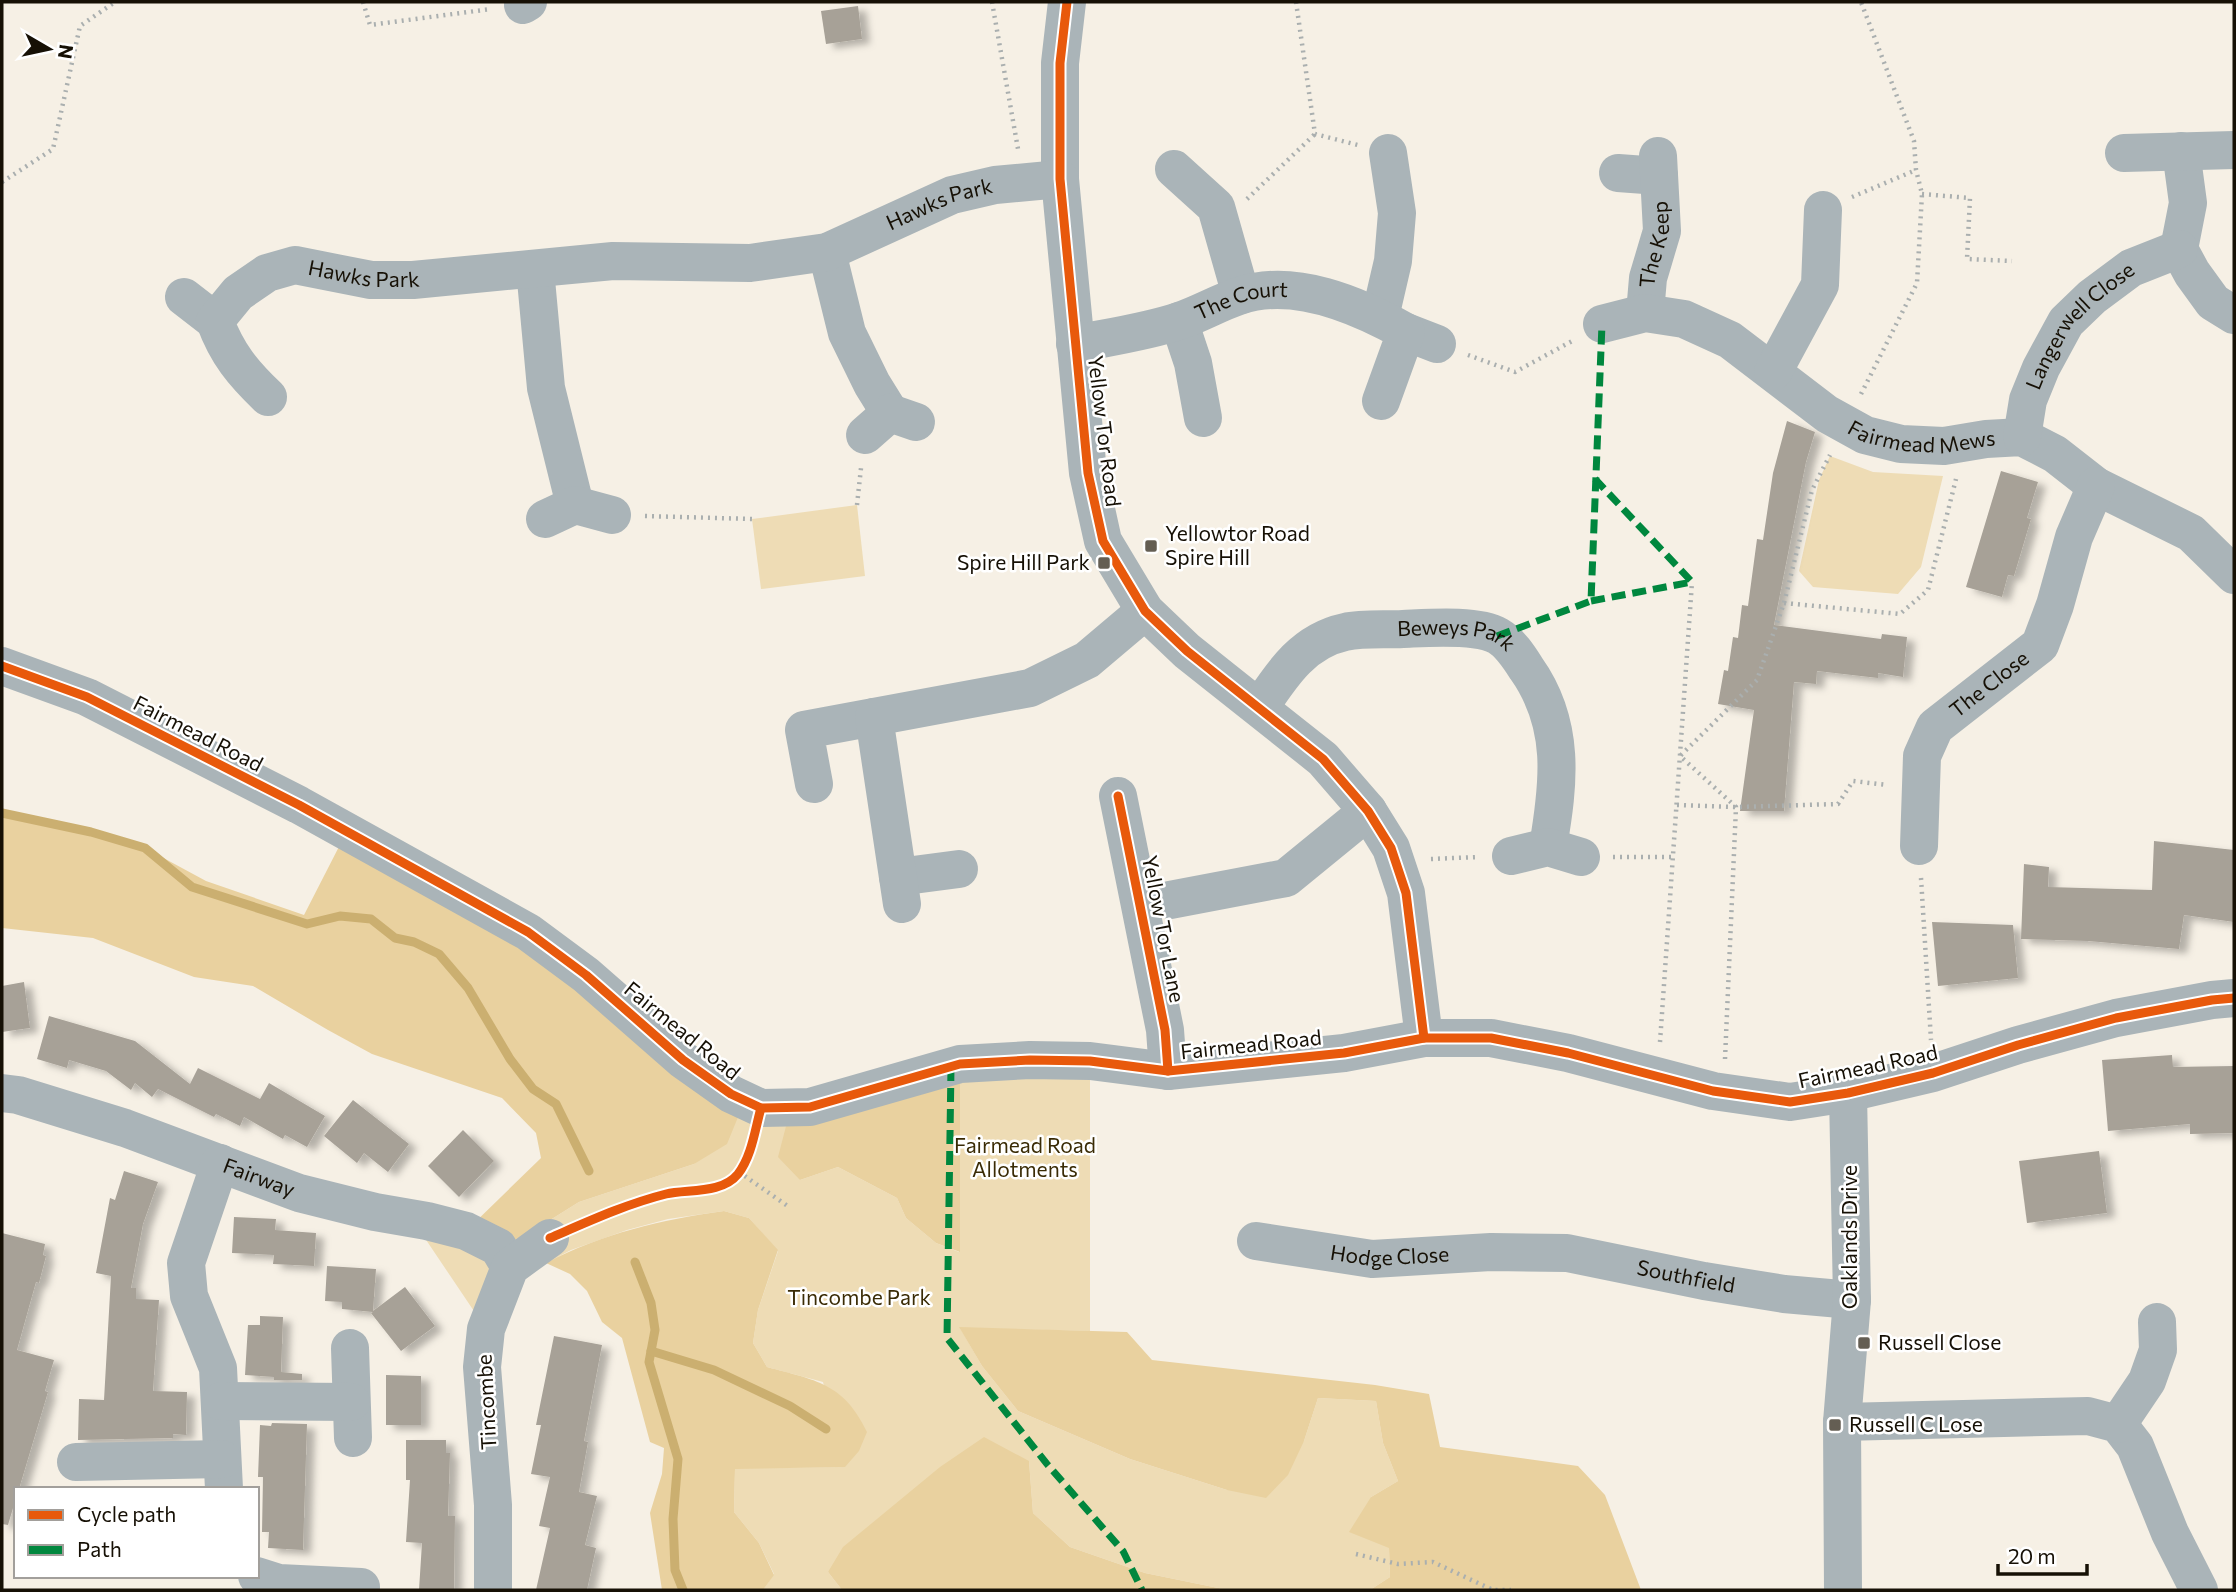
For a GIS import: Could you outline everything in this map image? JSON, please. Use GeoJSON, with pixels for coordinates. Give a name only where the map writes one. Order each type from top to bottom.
{"type":"FeatureCollection","features":[{"type":"Feature","properties":{"kind":"street","name":"Yellow Tor Road"},"geometry":{"type":"LineString","coordinates":[[1067,2],[1042,181],[1075,344],[1088,473],[1103,541],[1145,611],[1187,652],[1323,759],[1368,811],[1391,848],[1406,893],[1424,1038]]}},
{"type":"Feature","properties":{"kind":"street"},"geometry":{"type":"LineString","coordinates":[[2124,153],[2234,150]]}},
{"type":"Feature","properties":{"kind":"street"},"geometry":{"type":"LineString","coordinates":[[2180,151],[2188,203],[2179,249],[2213,302],[2234,315]]}},
{"type":"Feature","properties":{"kind":"street"},"geometry":{"type":"LineString","coordinates":[[1381,401],[1408,331],[1393,261],[1397,213],[1410,191],[1388,153]]}},
{"type":"Feature","properties":{"kind":"street","name":"The Keep"},"geometry":{"type":"LineString","coordinates":[[1618,173],[1658,166],[1662,231],[1648,278],[1644,313]]}},
{"type":"Feature","properties":{"kind":"street"},"geometry":{"type":"LineString","coordinates":[[1174,169],[1216,207],[1241,295]]}},
{"type":"Feature","properties":{"kind":"street","name":"Hawks Park"},"geometry":{"type":"LineString","coordinates":[[215,321],[238,293],[267,273],[295,265],[371,280],[413,280],[613,261],[750,263],[827,252],[952,195],[995,185],[1042,181]]}},
{"type":"Feature","properties":{"kind":"street"},"geometry":{"type":"LineString","coordinates":[[1773,372],[1820,285],[1823,210]]}},
{"type":"Feature","properties":{"kind":"street","name":"Langerwell Close"},"geometry":{"type":"LineString","coordinates":[[2004,438],[2028,400],[2041,368],[2066,322],[2092,297],[2131,268],[2179,249]]}},
{"type":"Feature","properties":{"kind":"street"},"geometry":{"type":"LineString","coordinates":[[827,252],[847,332],[890,423]]}},
{"type":"Feature","properties":{"kind":"street"},"geometry":{"type":"LineString","coordinates":[[535,269],[560,512],[612,515]]}},
{"type":"Feature","properties":{"kind":"street","name":"The Court"},"geometry":{"type":"LineString","coordinates":[[1075,344],[1179,321],[1241,295],[1291,289],[1338,300],[1408,331]]}},
{"type":"Feature","properties":{"kind":"street"},"geometry":{"type":"LineString","coordinates":[[184,297],[215,321],[221,339],[239,369],[268,397]]}},
{"type":"Feature","properties":{"kind":"street","name":"Fairmead Mews"},"geometry":{"type":"LineString","coordinates":[[1602,324],[1644,313],[1684,319],[1730,340],[1827,414],[1865,435],[1901,444],[1944,446],[2004,438],[2055,454],[2096,486],[2191,533],[2234,575]]}},
{"type":"Feature","properties":{"kind":"street"},"geometry":{"type":"LineString","coordinates":[[1179,321],[1194,363],[1203,418]]}},
{"type":"Feature","properties":{"kind":"street","name":"The Close"},"geometry":{"type":"LineString","coordinates":[[1919,846],[1922,756],[1935,727],[2040,645],[2055,605],[2074,537],[2096,486]]}},
{"type":"Feature","properties":{"kind":"street"},"geometry":{"type":"LineString","coordinates":[[814,784],[804,730],[1030,688],[1087,660],[1145,611]]}},
{"type":"Feature","properties":{"kind":"street","name":"Beweys Park"},"geometry":{"type":"LineString","coordinates":[[1260,707],[1283,673],[1302,652],[1321,639],[1334,635],[1346,632],[1464,628],[1497,636],[1515,652],[1540,688],[1553,727],[1565,852]]}},
{"type":"Feature","properties":{"kind":"street","name":"Fairmead Road"},"geometry":{"type":"LineString","coordinates":[[2,666],[99,703],[299,805],[528,932],[586,975],[683,1060],[731,1094],[761,1108],[810,1107],[960,1065],[1030,1060],[1090,1061],[1168,1071],[1344,1053],[1424,1038],[1491,1038],[1568,1053],[1713,1091],[1790,1102],[1848,1093],[1933,1073],[2018,1045],[2116,1018],[2234,998]]}},
{"type":"Feature","properties":{"kind":"street"},"geometry":{"type":"LineString","coordinates":[[874,717],[900,890],[959,869]]}},
{"type":"Feature","properties":{"kind":"street","name":"Yellow Tor Lane"},"geometry":{"type":"LineString","coordinates":[[1118,796],[1165,1030],[1168,1071]]}},
{"type":"Feature","properties":{"kind":"street"},"geometry":{"type":"LineString","coordinates":[[1170,900],[1286,878],[1368,811]]}},
{"type":"Feature","properties":{"kind":"street"},"geometry":{"type":"LineString","coordinates":[[1511,856],[1565,852]]}},
{"type":"Feature","properties":{"kind":"street","name":"Fairway"},"geometry":{"type":"LineString","coordinates":[[2,1093],[125,1128],[299,1193],[466,1231],[499,1247],[510,1267]]}},
{"type":"Feature","properties":{"kind":"street","name":"Oaklands Drive"},"geometry":{"type":"LineString","coordinates":[[1843,1590],[1842,1422],[1852,1300],[1848,1093]]}},
{"type":"Feature","properties":{"kind":"street"},"geometry":{"type":"LineString","coordinates":[[76,1462],[223,1474],[218,1368],[189,1296],[186,1263],[220,1163]]}},
{"type":"Feature","properties":{"kind":"street"},"geometry":{"type":"LineString","coordinates":[[510,1267],[550,1238]]}},
{"type":"Feature","properties":{"kind":"street","name":"Hodge Close"},"geometry":{"type":"LineString","coordinates":[[1256,1241],[1372,1259],[1491,1252],[1522,1253]]}},
{"type":"Feature","properties":{"kind":"street","name":"Southfield"},"geometry":{"type":"LineString","coordinates":[[1522,1253],[1567,1253],[1770,1292],[1852,1300]]}},
{"type":"Feature","properties":{"kind":"street","name":"Tincombe"},"geometry":{"type":"LineString","coordinates":[[493,1590],[493,1505],[482,1367],[486,1329],[510,1267]]}},
{"type":"Feature","properties":{"kind":"street"},"geometry":{"type":"LineString","coordinates":[[2118,1424],[2147,1381],[2158,1350],[2157,1322]]}},
{"type":"Feature","properties":{"kind":"street"},"geometry":{"type":"LineString","coordinates":[[221,1401],[352,1420],[350,1348]]}},
{"type":"Feature","properties":{"kind":"street"},"geometry":{"type":"LineString","coordinates":[[1842,1422],[2088,1416],[2118,1424],[2135,1446],[2170,1533],[2199,1590]]}},
{"type":"Feature","properties":{"kind":"street"},"geometry":{"type":"LineString","coordinates":[[259,1577],[279,1583],[362,1579]]}},
{"type":"Feature","properties":{"kind":"path"},"geometry":{"type":"LineString","coordinates":[[2,182],[54,149],[80,26],[116,2]]}},
{"type":"Feature","properties":{"kind":"path"},"geometry":{"type":"LineString","coordinates":[[363,2],[370,25],[525,3]]}},
{"type":"Feature","properties":{"kind":"path"},"geometry":{"type":"LineString","coordinates":[[992,2],[1042,181]]}},
{"type":"Feature","properties":{"kind":"path"},"geometry":{"type":"LineString","coordinates":[[1296,2],[1315,134]]}},
{"type":"Feature","properties":{"kind":"path"},"geometry":{"type":"LineString","coordinates":[[1680,756],[1757,680],[1784,603],[1812,490],[1917,283],[1922,194],[1916,170],[1914,141],[1861,2]]}},
{"type":"Feature","properties":{"kind":"path"},"geometry":{"type":"LineString","coordinates":[[1315,134],[1388,153]]}},
{"type":"Feature","properties":{"kind":"path"},"geometry":{"type":"LineString","coordinates":[[1221,224],[1315,134]]}},
{"type":"Feature","properties":{"kind":"path"},"geometry":{"type":"LineString","coordinates":[[1823,210],[1916,170]]}},
{"type":"Feature","properties":{"kind":"path"},"geometry":{"type":"LineString","coordinates":[[1922,194],[1970,198],[1967,259],[2012,261]]}},
{"type":"Feature","properties":{"kind":"path"},"geometry":{"type":"LineString","coordinates":[[1408,331],[1515,372],[1602,324]]}},
{"type":"Feature","properties":{"kind":"path"},"geometry":{"type":"LineString","coordinates":[[1784,603],[1900,614],[1928,590],[1955,480],[2004,438]]}},
{"type":"Feature","properties":{"kind":"path"},"geometry":{"type":"LineString","coordinates":[[612,515],[752,519]]}},
{"type":"Feature","properties":{"kind":"path"},"geometry":{"type":"LineString","coordinates":[[1657,1078],[1692,582]]}},
{"type":"Feature","properties":{"kind":"path"},"geometry":{"type":"LineString","coordinates":[[1680,756],[1736,807]]}},
{"type":"Feature","properties":{"kind":"path"},"geometry":{"type":"LineString","coordinates":[[1677,805],[1736,807],[1838,804],[1853,781],[1920,788]]}},
{"type":"Feature","properties":{"kind":"path"},"geometry":{"type":"LineString","coordinates":[[1726,1044],[1736,807]]}},
{"type":"Feature","properties":{"kind":"path"},"geometry":{"type":"LineString","coordinates":[[1919,846],[1933,1073]]}},
{"type":"Feature","properties":{"kind":"path"},"geometry":{"type":"LineString","coordinates":[[1565,852],[1673,857]]}},
{"type":"Feature","properties":{"kind":"path"},"geometry":{"type":"LineString","coordinates":[[1395,860],[1511,856]]}},
{"type":"Feature","properties":{"kind":"path"},"geometry":{"type":"LineString","coordinates":[[739,1172],[789,1207]]}},
{"type":"Feature","properties":{"kind":"path"},"geometry":{"type":"LineString","coordinates":[[1356,1555],[1398,1564],[1433,1562],[1493,1590],[1511,1590]]}},
{"type":"Feature","properties":{"kind":"green space"},"geometry":{"type":"Polygon","coordinates":[[[1830,456],[1873,472],[1943,476],[1921,567],[1898,594],[1813,587],[1799,571],[1819,480],[1830,456]]]}},
{"type":"Feature","properties":{"kind":"green space"},"geometry":{"type":"Polygon","coordinates":[[[857,505],[865,576],[761,589],[752,519],[857,505]]]}},
{"type":"Feature","properties":{"kind":"green space","name":"Tincombe Park"},"geometry":{"type":"Polygon","coordinates":[[[1090,1061],[1090,1331],[960,1328],[982,1366],[1018,1411],[1130,1459],[1227,1490],[1304,1441],[1318,1398],[1376,1401],[1383,1443],[1398,1481],[1371,1497],[1389,1547],[1390,1577],[1370,1590],[1228,1590],[1145,1573],[1070,1547],[1033,1513],[1029,1461],[828,1572],[842,1590],[763,1590],[774,1574],[759,1543],[734,1512],[735,1468],[845,1467],[823,1382],[767,1367],[753,1343],[758,1310],[778,1251],[749,1218],[724,1211],[668,1219],[571,1250],[531,1271],[486,1329],[412,1219],[531,1232],[579,1202],[694,1164],[745,1100],[791,1107],[800,1180],[838,1167],[897,1198],[906,1218],[936,1243],[959,1252],[960,1064],[1090,1061]]]}},
{"type":"Feature","properties":{"kind":"shaded area"},"geometry":{"type":"Polygon","coordinates":[[[2,813],[145,848],[206,881],[304,915],[347,831],[745,1100],[727,1144],[694,1164],[579,1202],[531,1232],[498,1247],[466,1231],[541,1158],[536,1133],[502,1098],[372,1054],[253,986],[194,977],[93,938],[2,928],[2,813]]]}},
{"type":"Feature","properties":{"kind":"shaded area"},"geometry":{"type":"Polygon","coordinates":[[[960,1064],[960,1252],[936,1243],[906,1218],[897,1198],[838,1167],[800,1180],[778,1157],[791,1107],[960,1064]]]}},
{"type":"Feature","properties":{"kind":"shaded area"},"geometry":{"type":"Polygon","coordinates":[[[724,1211],[749,1218],[778,1250],[758,1310],[753,1343],[767,1367],[814,1380],[838,1393],[858,1416],[867,1432],[859,1451],[845,1467],[735,1469],[734,1512],[759,1543],[774,1575],[763,1590],[662,1590],[650,1513],[662,1474],[664,1448],[650,1442],[622,1338],[602,1322],[587,1291],[570,1274],[546,1263],[589,1243],[633,1229],[724,1211]]]}},
{"type":"Feature","properties":{"kind":"shaded area"},"geometry":{"type":"Polygon","coordinates":[[[959,1327],[1127,1332],[1152,1360],[1375,1385],[1429,1394],[1440,1447],[1578,1466],[1605,1495],[1641,1590],[1370,1590],[1390,1577],[1389,1548],[1349,1532],[1371,1497],[1398,1481],[1383,1443],[1376,1401],[1318,1398],[1304,1441],[1288,1475],[1266,1498],[1227,1490],[1130,1459],[1018,1411],[982,1366],[959,1327]]]}},
{"type":"Feature","properties":{"kind":"shaded area"},"geometry":{"type":"Polygon","coordinates":[[[984,1437],[1029,1461],[1033,1513],[1070,1547],[1145,1573],[1228,1590],[842,1590],[828,1572],[843,1547],[940,1467],[984,1437]]]}},
{"type":"Feature","properties":{"kind":"building"},"geometry":{"type":"Polygon","coordinates":[[[858,6],[862,39],[826,44],[821,11],[858,6]]]}},
{"type":"Feature","properties":{"kind":"building"},"geometry":{"type":"Polygon","coordinates":[[[1787,421],[1815,432],[1806,462],[1774,625],[1881,639],[1882,634],[1907,637],[1903,677],[1878,673],[1878,678],[1817,671],[1816,684],[1794,682],[1784,811],[1740,811],[1754,710],[1718,704],[1724,670],[1728,671],[1733,637],[1738,638],[1742,605],[1748,606],[1757,539],[1763,540],[1773,473],[1787,421]]]}},
{"type":"Feature","properties":{"kind":"building"},"geometry":{"type":"Polygon","coordinates":[[[2001,471],[2038,482],[2027,518],[2031,519],[2014,576],[2008,575],[2002,597],[1966,587],[2001,471]]]}},
{"type":"Feature","properties":{"kind":"building"},"geometry":{"type":"Polygon","coordinates":[[[2154,841],[2234,850],[2234,922],[2184,915],[2179,949],[2088,941],[2021,939],[2024,864],[2049,867],[2048,887],[2152,890],[2154,841]]]}},
{"type":"Feature","properties":{"kind":"building"},"geometry":{"type":"Polygon","coordinates":[[[1932,922],[2013,925],[2018,978],[1938,986],[1932,922]]]}},
{"type":"Feature","properties":{"kind":"building"},"geometry":{"type":"Polygon","coordinates":[[[24,982],[30,1028],[2,1032],[2,986],[24,982]]]}},
{"type":"Feature","properties":{"kind":"building"},"geometry":{"type":"Polygon","coordinates":[[[49,1016],[135,1041],[190,1084],[198,1068],[260,1099],[269,1083],[325,1116],[307,1147],[285,1135],[283,1139],[244,1117],[240,1126],[216,1114],[214,1117],[158,1089],[152,1097],[135,1083],[131,1090],[106,1071],[69,1060],[67,1068],[37,1059],[49,1016]]]}},
{"type":"Feature","properties":{"kind":"building"},"geometry":{"type":"Polygon","coordinates":[[[2172,1055],[2173,1067],[2234,1066],[2234,1133],[2190,1134],[2190,1124],[2108,1131],[2102,1060],[2172,1055]]]}},
{"type":"Feature","properties":{"kind":"building"},"geometry":{"type":"Polygon","coordinates":[[[353,1100],[409,1144],[388,1172],[364,1153],[357,1163],[324,1136],[353,1100]]]}},
{"type":"Feature","properties":{"kind":"building"},"geometry":{"type":"Polygon","coordinates":[[[463,1130],[494,1161],[459,1197],[428,1166],[463,1130]]]}},
{"type":"Feature","properties":{"kind":"building"},"geometry":{"type":"Polygon","coordinates":[[[2099,1151],[2107,1213],[2027,1223],[2019,1161],[2099,1151]]]}},
{"type":"Feature","properties":{"kind":"building"},"geometry":{"type":"Polygon","coordinates":[[[124,1171],[158,1182],[143,1224],[131,1288],[136,1288],[136,1299],[159,1300],[153,1391],[187,1392],[186,1435],[173,1434],[173,1438],[78,1440],[79,1399],[104,1400],[111,1276],[96,1273],[110,1198],[115,1200],[124,1171]]]}},
{"type":"Feature","properties":{"kind":"building"},"geometry":{"type":"Polygon","coordinates":[[[234,1217],[276,1219],[275,1230],[316,1233],[314,1266],[273,1264],[274,1255],[232,1253],[234,1217]]]}},
{"type":"Feature","properties":{"kind":"building"},"geometry":{"type":"Polygon","coordinates":[[[2,1233],[45,1244],[43,1255],[46,1256],[39,1283],[36,1282],[17,1350],[54,1360],[45,1391],[48,1392],[20,1487],[14,1487],[14,1505],[8,1525],[2,1524],[2,1233]]]}},
{"type":"Feature","properties":{"kind":"building"},"geometry":{"type":"Polygon","coordinates":[[[327,1266],[376,1269],[373,1311],[405,1287],[435,1326],[401,1351],[371,1313],[373,1312],[342,1309],[342,1302],[325,1301],[327,1266]]]}},
{"type":"Feature","properties":{"kind":"building"},"geometry":{"type":"Polygon","coordinates":[[[260,1316],[283,1317],[281,1372],[302,1374],[302,1380],[274,1380],[274,1377],[245,1375],[248,1325],[260,1325],[260,1316]]]}},
{"type":"Feature","properties":{"kind":"building"},"geometry":{"type":"Polygon","coordinates":[[[554,1336],[602,1345],[584,1441],[588,1442],[579,1492],[597,1496],[585,1545],[596,1548],[587,1590],[536,1590],[550,1528],[539,1526],[550,1477],[531,1474],[541,1425],[536,1425],[554,1336]]]}},
{"type":"Feature","properties":{"kind":"building"},"geometry":{"type":"Polygon","coordinates":[[[386,1375],[421,1376],[421,1425],[386,1425],[386,1375]]]}},
{"type":"Feature","properties":{"kind":"building"},"geometry":{"type":"Polygon","coordinates":[[[272,1423],[307,1424],[303,1550],[268,1548],[269,1532],[262,1532],[263,1477],[258,1477],[260,1425],[271,1426],[272,1423]]]}},
{"type":"Feature","properties":{"kind":"building"},"geometry":{"type":"Polygon","coordinates":[[[406,1440],[446,1440],[446,1453],[450,1453],[448,1516],[455,1516],[454,1590],[419,1590],[422,1543],[406,1542],[410,1480],[406,1480],[406,1440]]]}},
{"type":"Feature","properties":{"kind":"waterway"},"geometry":{"type":"LineString","coordinates":[[2,813],[91,832],[145,848],[192,887],[307,924],[340,916],[371,919],[395,938],[414,942],[439,954],[468,988],[510,1059],[533,1089],[556,1104],[589,1171]]}},
{"type":"Feature","properties":{"kind":"waterway"},"geometry":{"type":"LineString","coordinates":[[635,1262],[651,1303],[655,1330],[649,1362],[678,1459],[673,1519],[675,1570],[683,1590]]}},
{"type":"Feature","properties":{"kind":"waterway"},"geometry":{"type":"LineString","coordinates":[[651,1351],[714,1370],[790,1406],[826,1429]]}},
{"type":"Feature","properties":{"kind":"marked path"},"geometry":{"type":"LineString","coordinates":[[1497,636],[1591,601],[1602,324]]}},
{"type":"Feature","properties":{"kind":"marked path"},"geometry":{"type":"LineString","coordinates":[[1591,601],[1692,582],[1595,479]]}},
{"type":"Feature","properties":{"kind":"marked path"},"geometry":{"type":"LineString","coordinates":[[951,1067],[947,1338],[1047,1464],[1123,1551],[1142,1590]]}},
{"type":"Feature","properties":{"kind":"cycle path"},"geometry":{"type":"LineString","coordinates":[[1067,2],[1060,63],[1060,179],[1088,473],[1103,541],[1145,611],[1187,651],[1323,759],[1368,811],[1391,848],[1406,893],[1424,1038]]}},
{"type":"Feature","properties":{"kind":"cycle path"},"geometry":{"type":"LineString","coordinates":[[2,666],[87,697],[299,805],[528,932],[586,975],[683,1060],[731,1094],[761,1108],[810,1107],[960,1064],[1030,1060],[1090,1061],[1168,1071],[1344,1053],[1424,1038],[1491,1038],[1568,1053],[1713,1091],[1790,1102],[1848,1093],[1933,1073],[2018,1045],[2116,1018],[2234,998]]}},
{"type":"Feature","properties":{"kind":"cycle path"},"geometry":{"type":"LineString","coordinates":[[1118,796],[1165,1030],[1168,1071]]}},
{"type":"Feature","properties":{"kind":"cycle path"},"geometry":{"type":"LineString","coordinates":[[550,1238],[651,1198],[723,1185],[738,1174],[747,1159],[761,1108]]}},
{"type":"Feature","properties":{"kind":"place","name":"Yellowtor Road Spire Hill"},"geometry":{"type":"Point","coordinates":[1151,546]}},
{"type":"Feature","properties":{"kind":"place","name":"Spire Hill Park"},"geometry":{"type":"Point","coordinates":[1104,563]}},
{"type":"Feature","properties":{"kind":"place","name":"Russell Close"},"geometry":{"type":"Point","coordinates":[1864,1343]}},
{"type":"Feature","properties":{"kind":"place","name":"Russell C Lose"},"geometry":{"type":"Point","coordinates":[1835,1425]}},
{"type":"Feature","properties":{"kind":"park label","name":"Fairmead Road Allotments"},"geometry":{"type":"Point","coordinates":[1025,1158]}}]}
